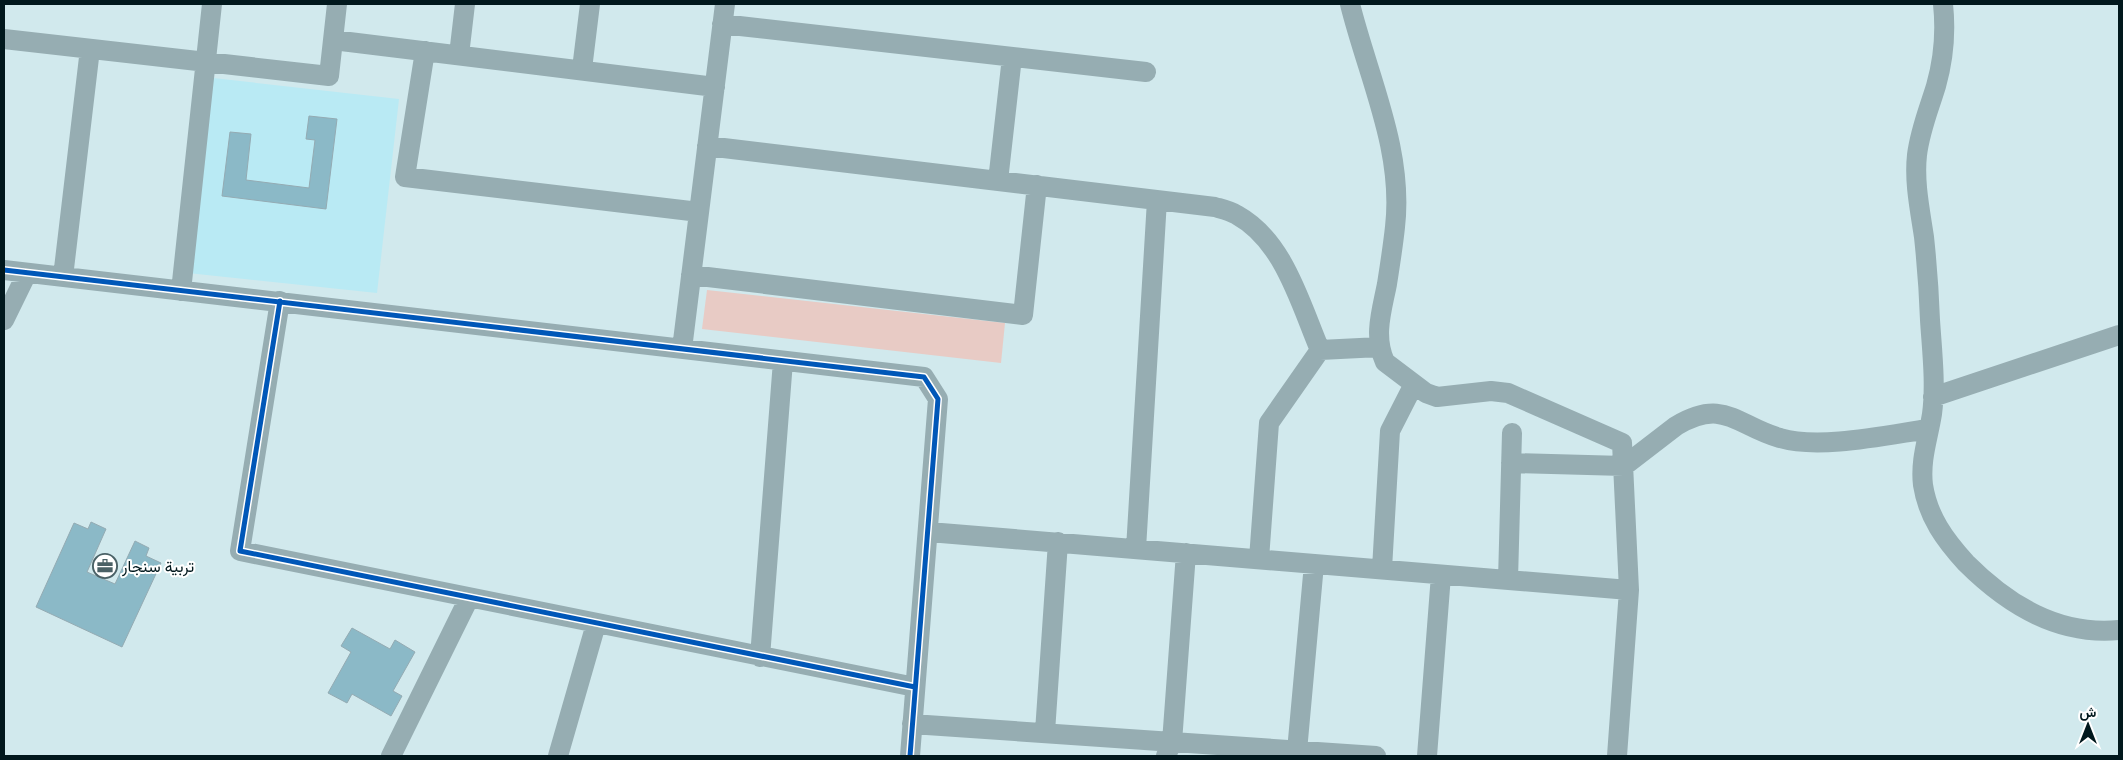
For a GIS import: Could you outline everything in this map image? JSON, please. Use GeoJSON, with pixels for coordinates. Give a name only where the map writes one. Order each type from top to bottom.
{"type":"FeatureCollection","features":[{"type":"Feature","properties":{"kind":"street"},"geometry":{"type":"LineString","coordinates":[[181,291],[212,4]]}},
{"type":"Feature","properties":{"kind":"street"},"geometry":{"type":"LineString","coordinates":[[4,40],[329,76],[337,4]]}},
{"type":"Feature","properties":{"kind":"street"},"geometry":{"type":"LineString","coordinates":[[459,55],[465,4]]}},
{"type":"Feature","properties":{"kind":"street"},"geometry":{"type":"LineString","coordinates":[[582,69],[590,4]]}},
{"type":"Feature","properties":{"kind":"street"},"geometry":{"type":"LineString","coordinates":[[682,349],[725,4]]}},
{"type":"Feature","properties":{"kind":"street"},"geometry":{"type":"LineString","coordinates":[[1350,4],[1387,131],[1397,190],[1395,227],[1379,324],[1380,347],[1387,366],[1437,397],[1491,391],[1508,393],[1622,443],[1629,590],[1617,756]]}},
{"type":"Feature","properties":{"kind":"street"},"geometry":{"type":"LineString","coordinates":[[1943,4],[1945,46],[1936,85],[1919,140],[1916,174],[1928,274],[1933,397],[1922,466],[1923,485],[1933,520],[1954,550],[1993,589],[2033,614],[2060,625],[2078,629],[2119,630]]}},
{"type":"Feature","properties":{"kind":"street"},"geometry":{"type":"LineString","coordinates":[[722,24],[1146,72]]}},
{"type":"Feature","properties":{"kind":"street"},"geometry":{"type":"LineString","coordinates":[[333,40],[582,69],[714,87]]}},
{"type":"Feature","properties":{"kind":"street"},"geometry":{"type":"LineString","coordinates":[[63,277],[90,49]]}},
{"type":"Feature","properties":{"kind":"street"},"geometry":{"type":"LineString","coordinates":[[425,51],[405,177],[699,212]]}},
{"type":"Feature","properties":{"kind":"street"},"geometry":{"type":"LineString","coordinates":[[998,181],[1012,57]]}},
{"type":"Feature","properties":{"kind":"street"},"geometry":{"type":"LineString","coordinates":[[707,146],[1215,207],[1236,214],[1254,226],[1274,249],[1287,272],[1320,350]]}},
{"type":"Feature","properties":{"kind":"street"},"geometry":{"type":"LineString","coordinates":[[691,275],[1024,314],[1037,186]]}},
{"type":"Feature","properties":{"kind":"street"},"geometry":{"type":"LineString","coordinates":[[1136,549],[1157,200]]}},
{"type":"Feature","properties":{"kind":"street"},"geometry":{"type":"LineString","coordinates":[[4,270],[924,377],[938,399],[910,756]]}},
{"type":"Feature","properties":{"kind":"street"},"geometry":{"type":"LineString","coordinates":[[4,320],[27,273]]}},
{"type":"Feature","properties":{"kind":"street"},"geometry":{"type":"LineString","coordinates":[[280,301],[240,551],[914,687]]}},
{"type":"Feature","properties":{"kind":"street"},"geometry":{"type":"LineString","coordinates":[[1933,397],[2119,335]]}},
{"type":"Feature","properties":{"kind":"street"},"geometry":{"type":"LineString","coordinates":[[1320,350],[1380,347]]}},
{"type":"Feature","properties":{"kind":"street"},"geometry":{"type":"LineString","coordinates":[[1259,559],[1269,423],[1320,350]]}},
{"type":"Feature","properties":{"kind":"street"},"geometry":{"type":"LineString","coordinates":[[760,657],[783,360]]}},
{"type":"Feature","properties":{"kind":"street"},"geometry":{"type":"LineString","coordinates":[[1382,569],[1390,431],[1414,384]]}},
{"type":"Feature","properties":{"kind":"street"},"geometry":{"type":"LineString","coordinates":[[1511,463],[1624,466],[1676,426],[1686,420],[1706,414],[1726,414],[1780,438],[1806,443],[1928,429]]}},
{"type":"Feature","properties":{"kind":"street"},"geometry":{"type":"LineString","coordinates":[[1508,580],[1512,433]]}},
{"type":"Feature","properties":{"kind":"street"},"geometry":{"type":"LineString","coordinates":[[929,532],[1629,590]]}},
{"type":"Feature","properties":{"kind":"street"},"geometry":{"type":"LineString","coordinates":[[1045,732],[1058,542]]}},
{"type":"Feature","properties":{"kind":"street"},"geometry":{"type":"LineString","coordinates":[[1169,749],[1186,553]]}},
{"type":"Feature","properties":{"kind":"street"},"geometry":{"type":"LineString","coordinates":[[1297,751],[1314,564]]}},
{"type":"Feature","properties":{"kind":"street"},"geometry":{"type":"LineString","coordinates":[[1427,756],[1441,574]]}},
{"type":"Feature","properties":{"kind":"street"},"geometry":{"type":"LineString","coordinates":[[391,756],[469,598]]}},
{"type":"Feature","properties":{"kind":"street"},"geometry":{"type":"LineString","coordinates":[[558,756],[596,624]]}},
{"type":"Feature","properties":{"kind":"street"},"geometry":{"type":"LineString","coordinates":[[912,724],[1045,732],[1169,749],[1297,751],[1376,756]]}},
{"type":"Feature","properties":{"kind":"shaded area"},"geometry":{"type":"Polygon","coordinates":[[[213,78],[399,99],[377,293],[188,273],[213,78]]]}},
{"type":"Feature","properties":{"kind":"shaded area"},"geometry":{"type":"Polygon","coordinates":[[[707,290],[1005,323],[1001,363],[702,329],[707,290]]]}},
{"type":"Feature","properties":{"kind":"building"},"geometry":{"type":"Polygon","coordinates":[[[309,116],[337,119],[326,209],[222,196],[230,132],[251,134],[246,180],[309,188],[315,140],[306,139],[309,116]]]}},
{"type":"Feature","properties":{"kind":"building"},"geometry":{"type":"Polygon","coordinates":[[[91,522],[106,529],[87,572],[115,584],[135,541],[149,548],[146,556],[161,563],[122,647],[36,607],[74,523],[88,529],[91,522]]]}},
{"type":"Feature","properties":{"kind":"building"},"geometry":{"type":"Polygon","coordinates":[[[352,628],[390,649],[395,640],[415,652],[393,691],[402,696],[391,716],[352,694],[347,703],[328,693],[351,652],[341,646],[352,628]]]}},
{"type":"Feature","properties":{"kind":"cycle path"},"geometry":{"type":"LineString","coordinates":[[4,270],[924,377],[938,399],[910,756]]}},
{"type":"Feature","properties":{"kind":"cycle path"},"geometry":{"type":"LineString","coordinates":[[280,301],[240,551],[915,687]]}},
{"type":"Feature","properties":{"kind":"place","name":"تربية سنجار"},"geometry":{"type":"Point","coordinates":[105,566]}}]}
